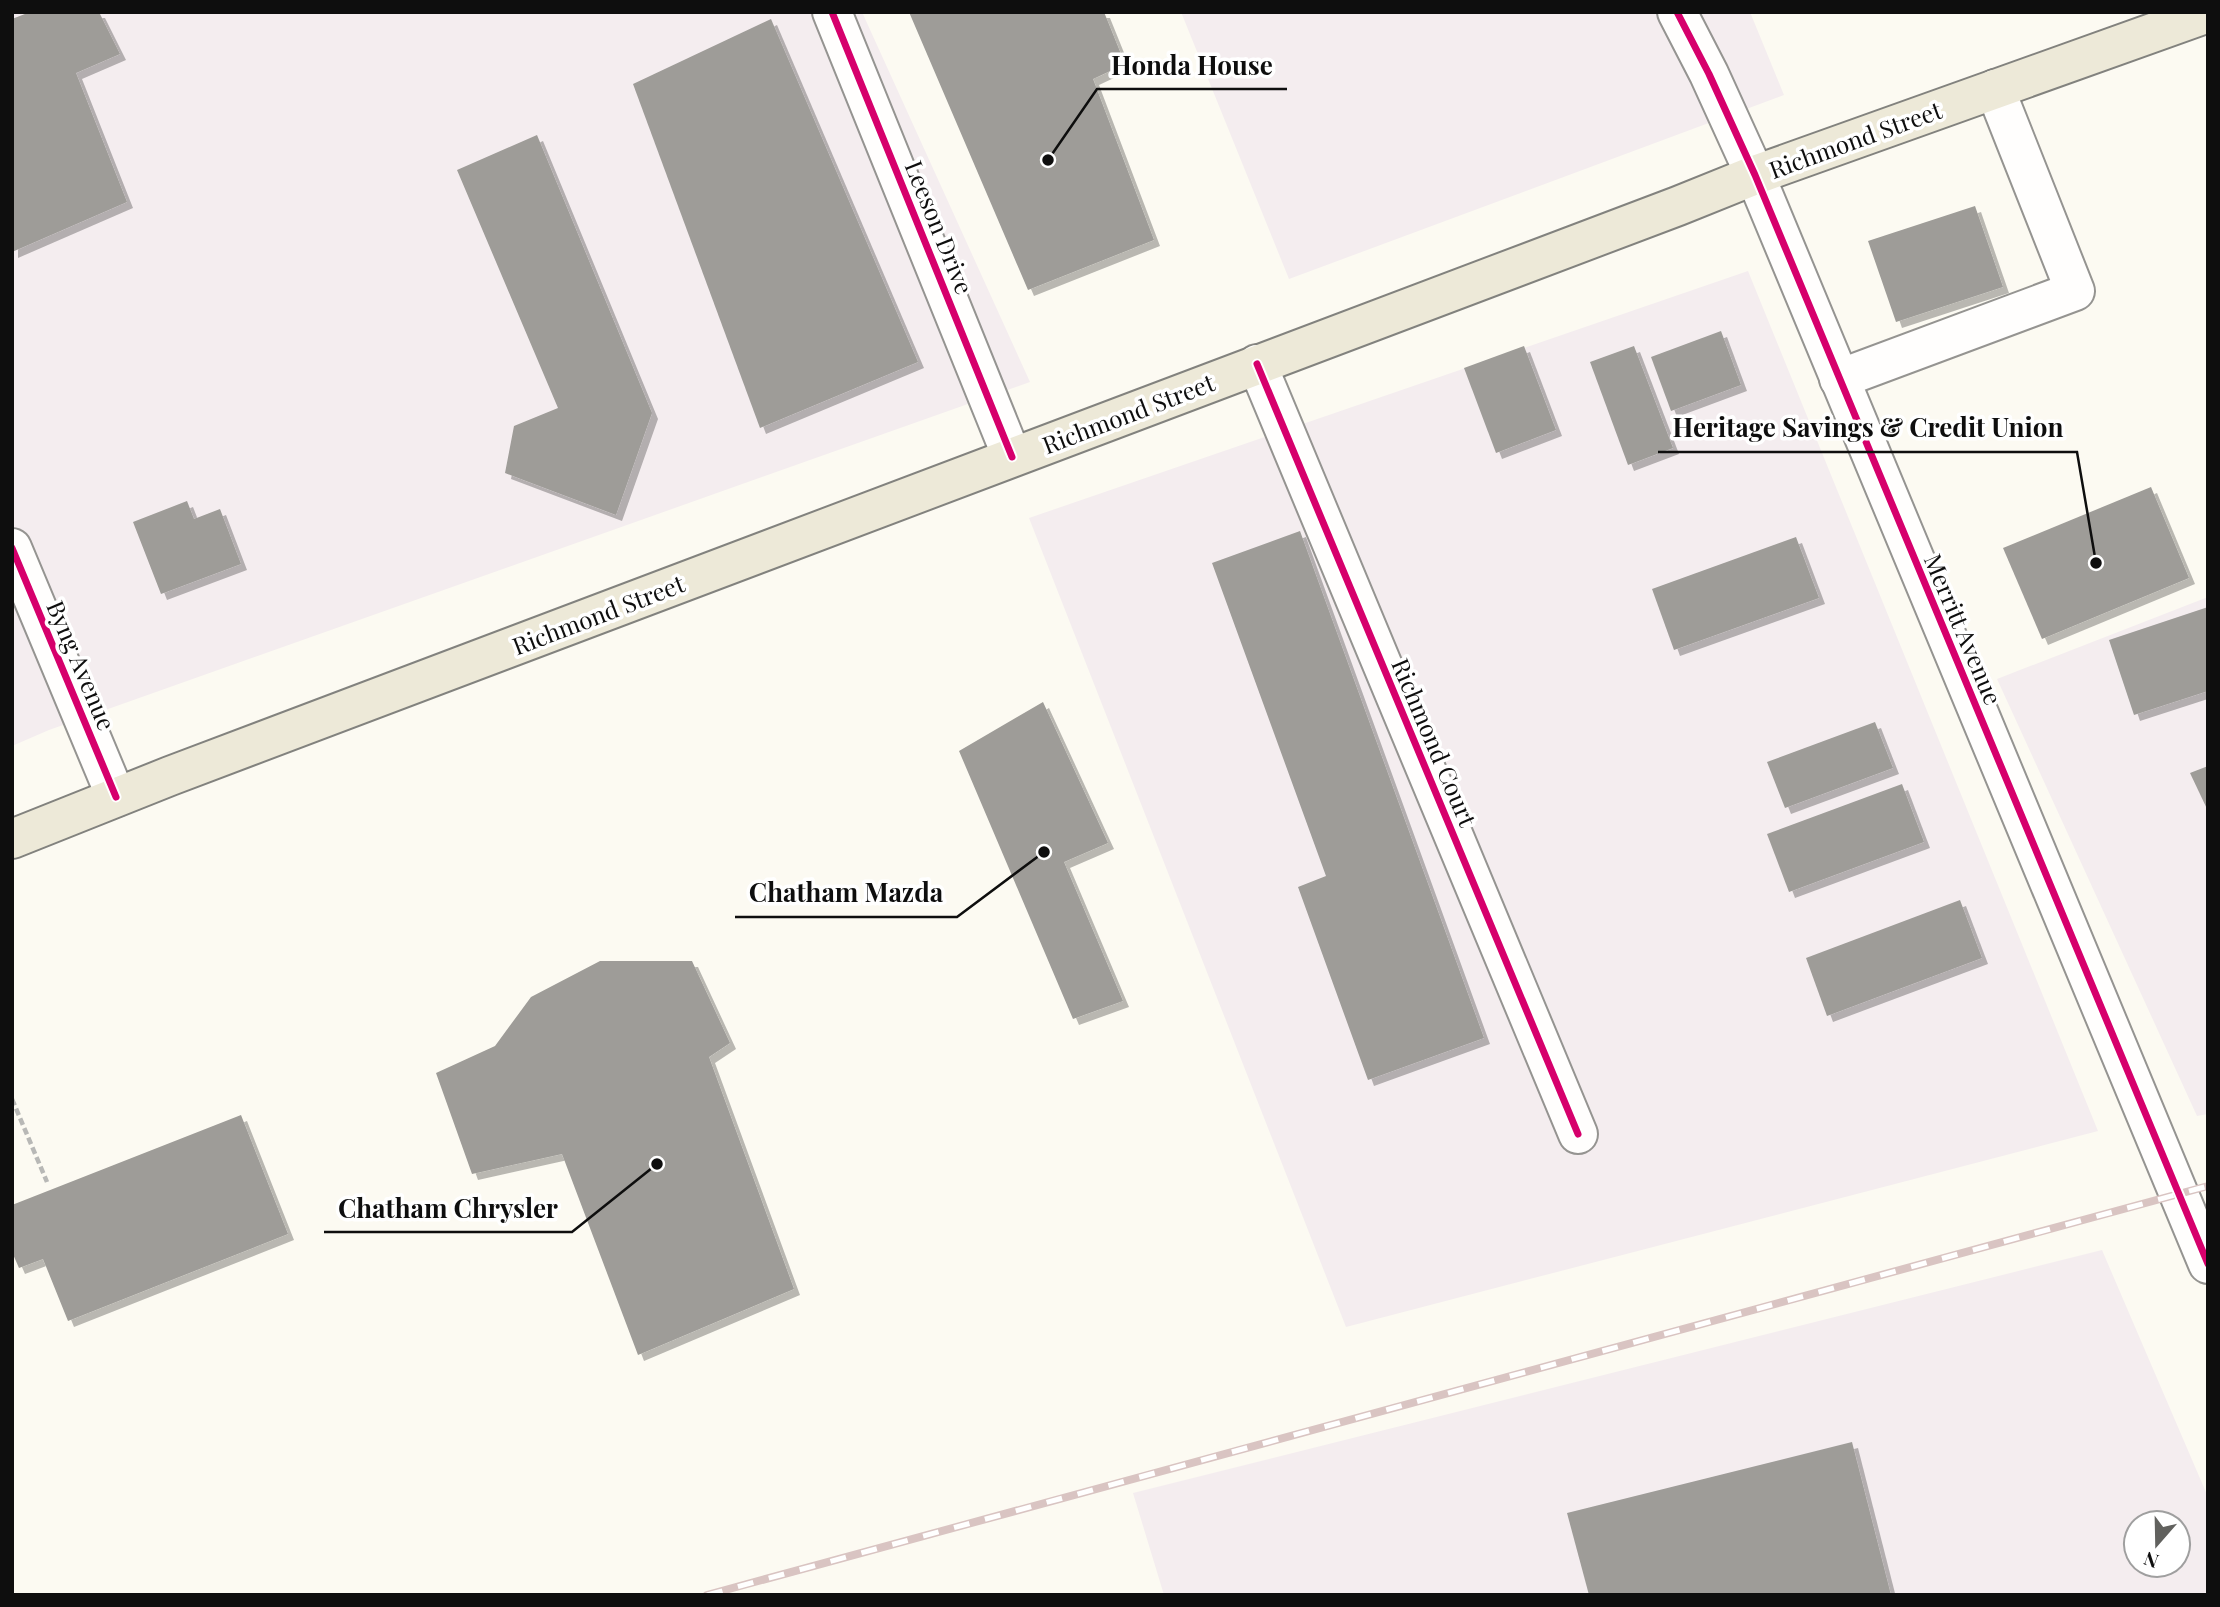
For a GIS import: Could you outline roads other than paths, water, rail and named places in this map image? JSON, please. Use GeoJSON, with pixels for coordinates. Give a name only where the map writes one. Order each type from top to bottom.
{"type":"FeatureCollection","features":[{"type":"Feature","properties":{"kind":"main road","name":"Richmond Street"},"geometry":{"type":"LineString","coordinates":[[12,839],[116,797],[1755,175],[2208,13]]}},
{"type":"Feature","properties":{"kind":"street","name":"Leeson Drive"},"geometry":{"type":"LineString","coordinates":[[832,12],[1012,457]]}},
{"type":"Feature","properties":{"kind":"street","name":"Merritt Avenue"},"geometry":{"type":"LineString","coordinates":[[1677,12],[1709,74],[1755,175],[2208,1264]]}},
{"type":"Feature","properties":{"kind":"street"},"geometry":{"type":"LineString","coordinates":[[1839,379],[2075,290],[1995,89]]}},
{"type":"Feature","properties":{"kind":"street","name":"Richmond Court"},"geometry":{"type":"LineString","coordinates":[[1257,365],[1578,1134]]}},
{"type":"Feature","properties":{"kind":"street","name":"Byng Avenue"},"geometry":{"type":"LineString","coordinates":[[12,548],[116,797]]}},
{"type":"Feature","properties":{"kind":"railway"},"geometry":{"type":"LineString","coordinates":[[707,1595],[2208,1186]]}},
{"type":"Feature","properties":{"kind":"place","name":"Honda House"},"geometry":{"type":"Point","coordinates":[1048,160]}},
{"type":"Feature","properties":{"kind":"place","name":"Heritage Savings & Credit Union"},"geometry":{"type":"Point","coordinates":[2096,563]}},
{"type":"Feature","properties":{"kind":"place","name":"Chatham Mazda"},"geometry":{"type":"Point","coordinates":[1044,852]}},
{"type":"Feature","properties":{"kind":"place","name":"Chatham Chrysler"},"geometry":{"type":"Point","coordinates":[657,1164]}}]}
